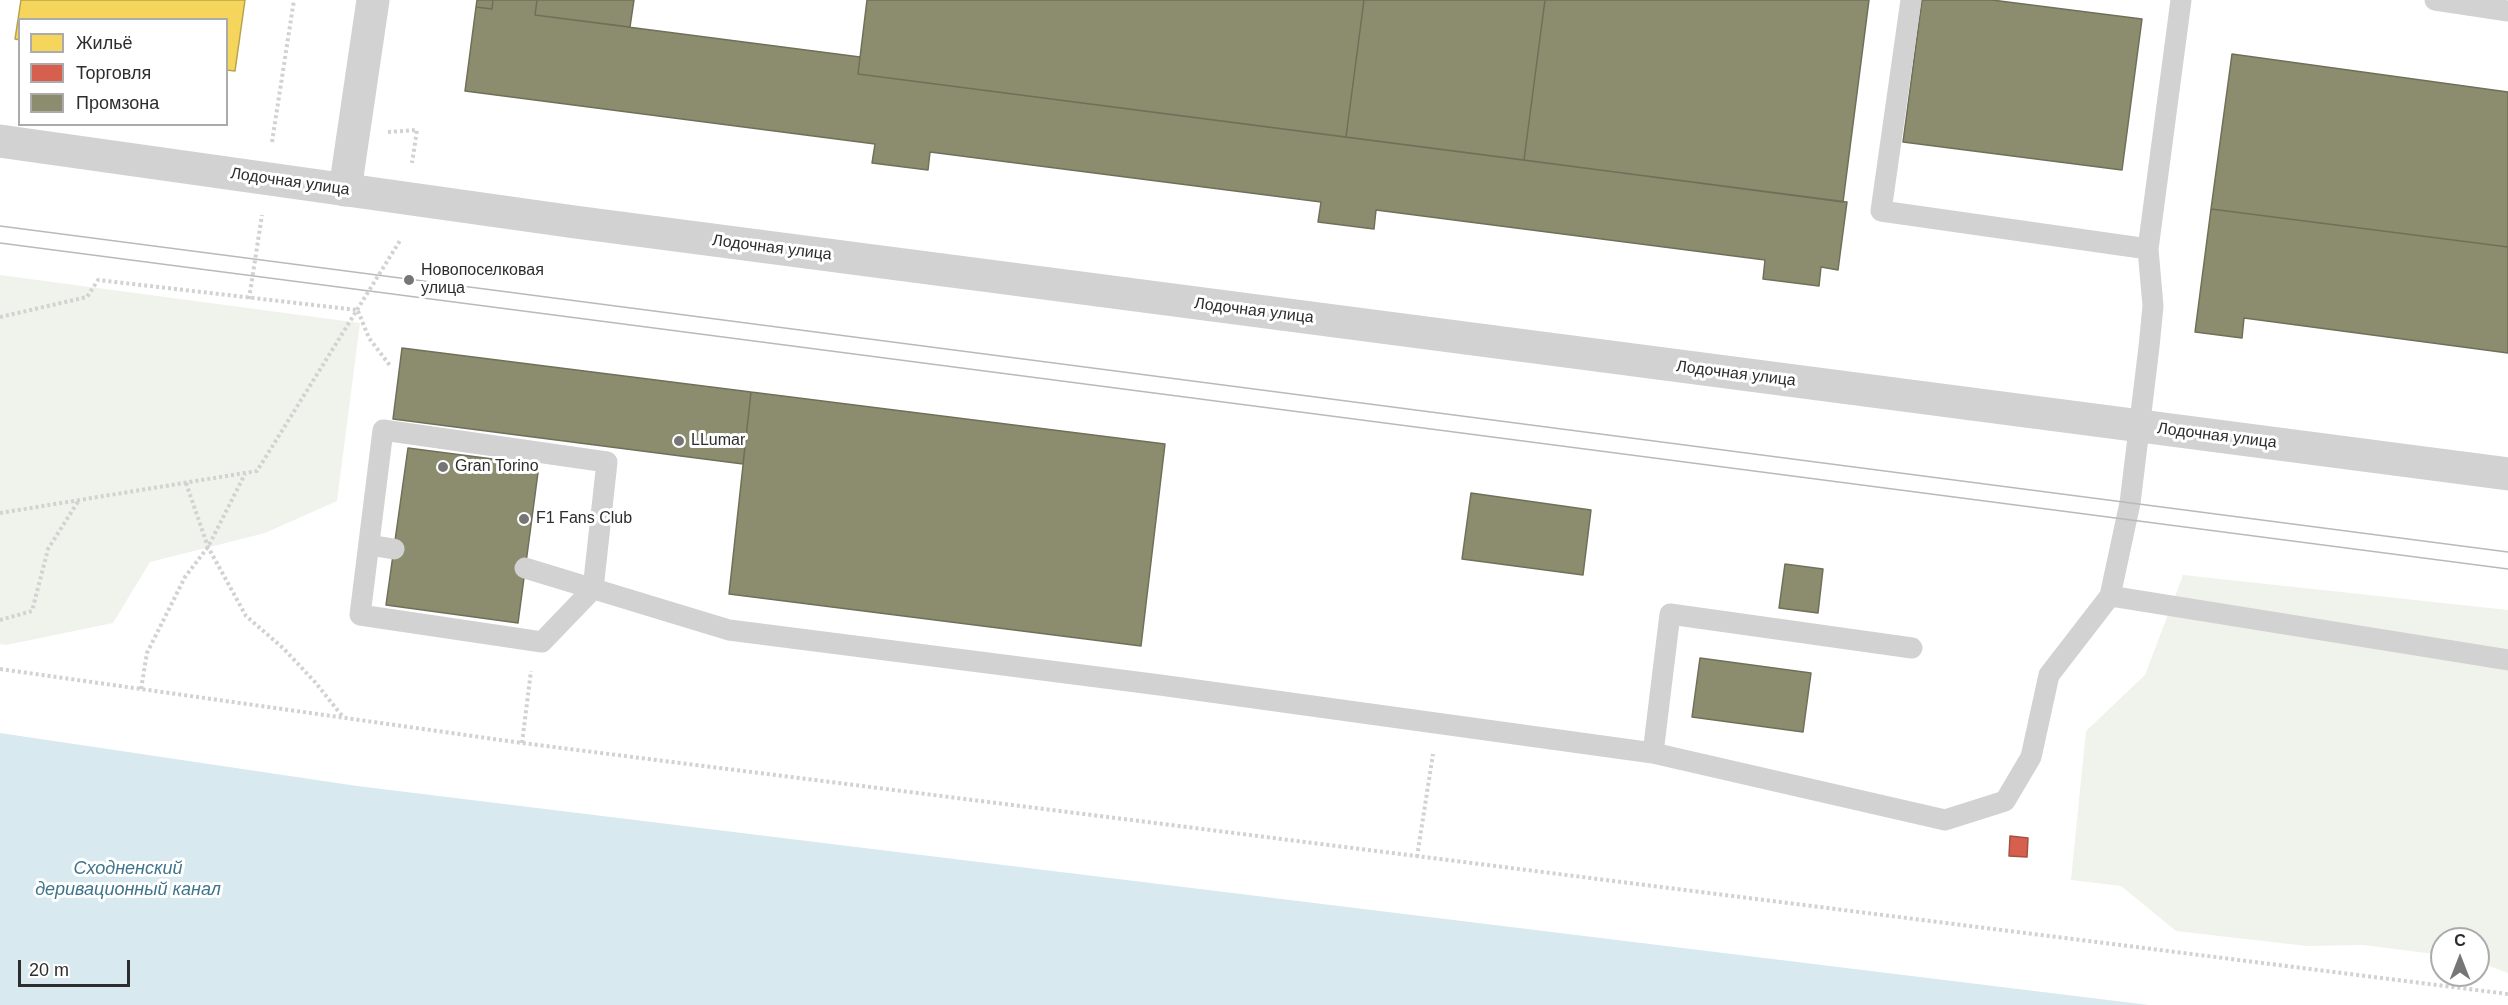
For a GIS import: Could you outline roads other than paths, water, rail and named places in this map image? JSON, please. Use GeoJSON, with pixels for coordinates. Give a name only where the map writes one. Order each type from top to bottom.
{"type":"FeatureCollection","features":[{"type":"Feature","properties":{"kind":"street"},"geometry":{"type":"LineString","coordinates":[[345,190],[373,0]]}},
{"type":"Feature","properties":{"kind":"street","name":"Лодочная улица"},"geometry":{"type":"LineString","coordinates":[[0,141],[345,190],[2508,474]]}},
{"type":"Feature","properties":{"kind":"lane"},"geometry":{"type":"LineString","coordinates":[[1911,0],[1881,211],[2148,249]]}},
{"type":"Feature","properties":{"kind":"lane"},"geometry":{"type":"LineString","coordinates":[[525,568],[729,630],[1653,753],[1945,820],[2005,801],[2031,758],[2049,675],[2110,596],[2130,503],[2140,426],[2153,306],[2148,249],[2181,0]]}},
{"type":"Feature","properties":{"kind":"lane"},"geometry":{"type":"LineString","coordinates":[[2435,0],[2508,11]]}},
{"type":"Feature","properties":{"kind":"lane"},"geometry":{"type":"LineString","coordinates":[[383,430],[607,462],[593,589],[542,642],[360,615],[383,430]]}},
{"type":"Feature","properties":{"kind":"lane"},"geometry":{"type":"LineString","coordinates":[[369,545],[394,549]]}},
{"type":"Feature","properties":{"kind":"lane"},"geometry":{"type":"LineString","coordinates":[[2110,596],[2508,660]]}},
{"type":"Feature","properties":{"kind":"lane"},"geometry":{"type":"LineString","coordinates":[[1653,753],[1670,614],[1912,648]]}},
{"type":"Feature","properties":{"kind":"water","name":"Сходненский деривационный канал"},"geometry":{"type":"Polygon","coordinates":[[[0,733],[357,786],[2149,1005],[0,1005],[0,733]]]}},
{"type":"Feature","properties":{"kind":"tram line"},"geometry":{"type":"LineString","coordinates":[[0,226],[2508,552]]}},
{"type":"Feature","properties":{"kind":"tram line"},"geometry":{"type":"LineString","coordinates":[[0,243],[2508,569]]}},
{"type":"Feature","properties":{"kind":"place","name":"Новопоселковая улица"},"geometry":{"type":"Point","coordinates":[409,280]}},
{"type":"Feature","properties":{"kind":"place","name":"LLumar"},"geometry":{"type":"Point","coordinates":[679,441]}},
{"type":"Feature","properties":{"kind":"place","name":"Gran Torino"},"geometry":{"type":"Point","coordinates":[443,467]}},
{"type":"Feature","properties":{"kind":"place","name":"F1 Fans Club"},"geometry":{"type":"Point","coordinates":[524,519]}}]}
